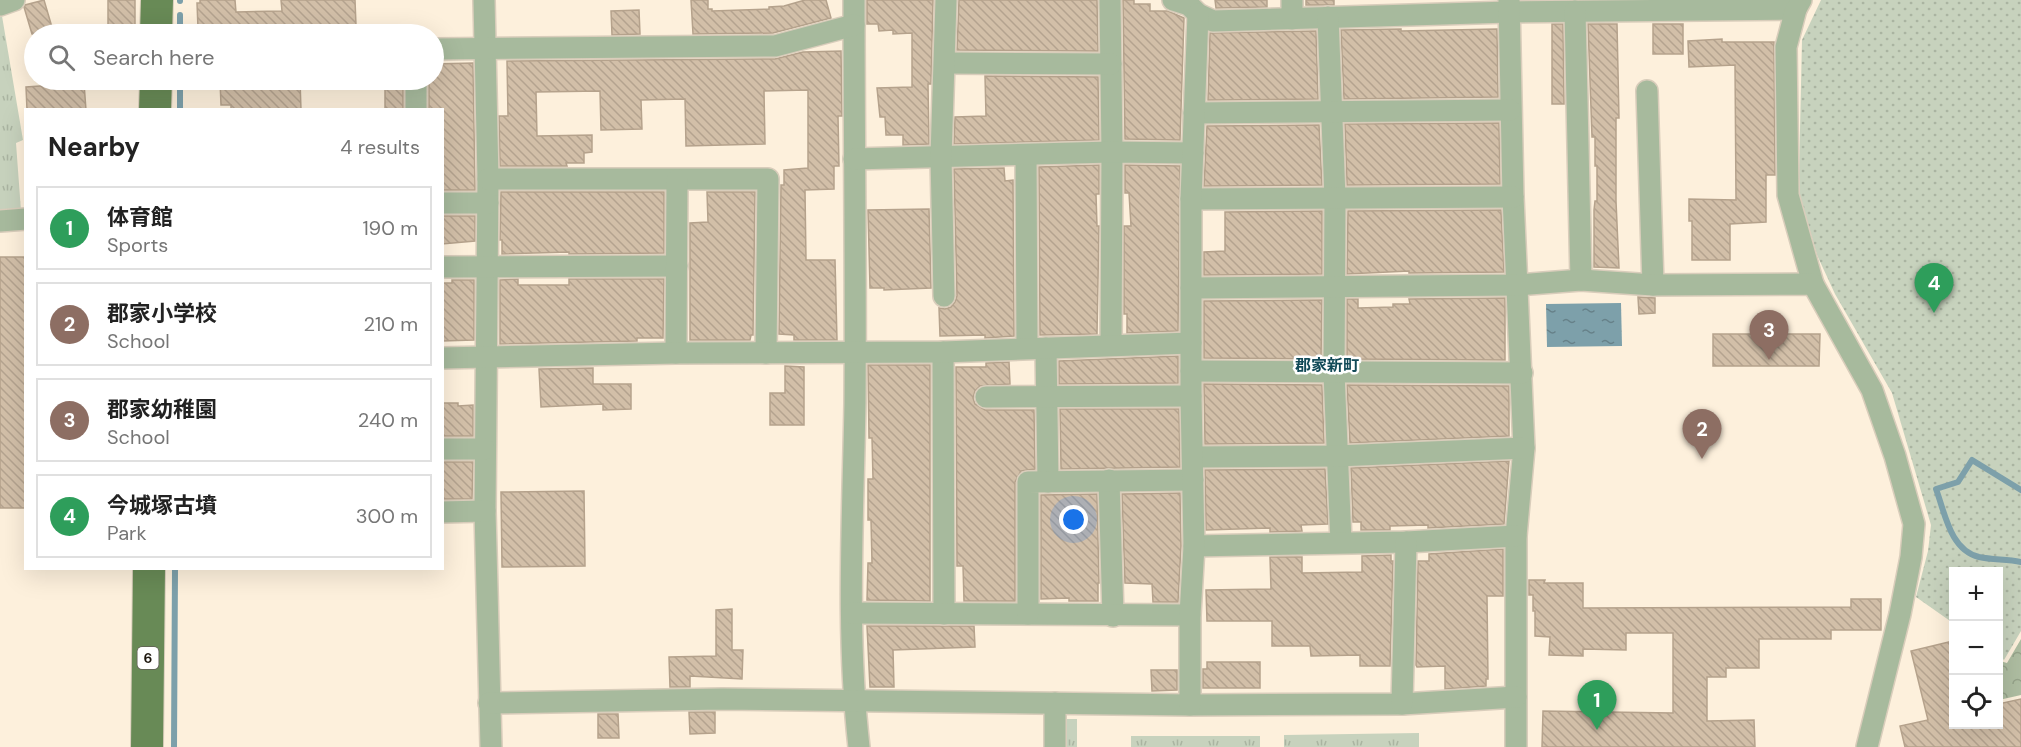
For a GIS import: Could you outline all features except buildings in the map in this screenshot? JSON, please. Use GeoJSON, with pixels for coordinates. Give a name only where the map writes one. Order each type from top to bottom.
{"type":"FeatureCollection","features":[{"type":"Feature","properties":{"kind":"main road"},"geometry":{"type":"LineString","coordinates":[[156,24],[157,0]]}},
{"type":"Feature","properties":{"kind":"main road"},"geometry":{"type":"LineString","coordinates":[[155,108],[156,90]]}},
{"type":"Feature","properties":{"kind":"main road","name":"6"},"geometry":{"type":"LineString","coordinates":[[147,747],[149,570]]}},
{"type":"Feature","properties":{"kind":"street"},"geometry":{"type":"LineString","coordinates":[[0,5],[14,0]]}},
{"type":"Feature","properties":{"kind":"street"},"geometry":{"type":"LineString","coordinates":[[484,0],[488,179],[484,449],[491,747]]}},
{"type":"Feature","properties":{"kind":"street"},"geometry":{"type":"LineString","coordinates":[[854,0],[855,352],[852,613],[853,701],[859,747]]}},
{"type":"Feature","properties":{"kind":"street"},"geometry":{"type":"LineString","coordinates":[[944,296],[941,157],[946,0]]}},
{"type":"Feature","properties":{"kind":"street"},"geometry":{"type":"LineString","coordinates":[[1110,0],[1111,345]]}},
{"type":"Feature","properties":{"kind":"street"},"geometry":{"type":"LineString","coordinates":[[1188,5],[1213,21],[1292,9],[1328,17],[1509,6],[1575,11],[1799,4],[1786,47],[1788,195],[1813,284],[1872,390],[1895,456],[1914,524],[1906,590],[1867,747]]}},
{"type":"Feature","properties":{"kind":"street"},"geometry":{"type":"LineString","coordinates":[[1188,5],[1194,113],[1191,199],[1194,546],[1190,615],[1190,705]]}},
{"type":"Feature","properties":{"kind":"street"},"geometry":{"type":"LineString","coordinates":[[1509,6],[1510,110],[1524,448],[1516,537],[1516,747]]}},
{"type":"Feature","properties":{"kind":"street"},"geometry":{"type":"LineString","coordinates":[[1575,11],[1581,280]]}},
{"type":"Feature","properties":{"kind":"street"},"geometry":{"type":"LineString","coordinates":[[1328,17],[1335,198],[1334,373],[1341,542]]}},
{"type":"Feature","properties":{"kind":"street"},"geometry":{"type":"LineString","coordinates":[[444,49],[774,46],[854,25]]}},
{"type":"Feature","properties":{"kind":"street"},"geometry":{"type":"LineString","coordinates":[[945,63],[1111,64]]}},
{"type":"Feature","properties":{"kind":"street"},"geometry":{"type":"LineString","coordinates":[[416,90],[416,108]]}},
{"type":"Feature","properties":{"kind":"street"},"geometry":{"type":"LineString","coordinates":[[1647,91],[1653,285]]}},
{"type":"Feature","properties":{"kind":"street"},"geometry":{"type":"LineString","coordinates":[[1194,113],[1510,110]]}},
{"type":"Feature","properties":{"kind":"street"},"geometry":{"type":"LineString","coordinates":[[854,159],[1112,152],[1193,153]]}},
{"type":"Feature","properties":{"kind":"street"},"geometry":{"type":"LineString","coordinates":[[1026,156],[1036,348],[1046,398],[1048,482]]}},
{"type":"Feature","properties":{"kind":"street"},"geometry":{"type":"LineString","coordinates":[[488,179],[768,179],[766,353]]}},
{"type":"Feature","properties":{"kind":"street"},"geometry":{"type":"LineString","coordinates":[[676,353],[677,180]]}},
{"type":"Feature","properties":{"kind":"street"},"geometry":{"type":"LineString","coordinates":[[1191,199],[1513,197]]}},
{"type":"Feature","properties":{"kind":"street"},"geometry":{"type":"LineString","coordinates":[[444,202],[488,202]]}},
{"type":"Feature","properties":{"kind":"street"},"geometry":{"type":"LineString","coordinates":[[0,221],[24,219]]}},
{"type":"Feature","properties":{"kind":"street"},"geometry":{"type":"LineString","coordinates":[[444,267],[677,266]]}},
{"type":"Feature","properties":{"kind":"street"},"geometry":{"type":"LineString","coordinates":[[1191,288],[1517,285],[1581,280],[1653,285],[1813,284]]}},
{"type":"Feature","properties":{"kind":"street"},"geometry":{"type":"LineString","coordinates":[[444,358],[676,353],[943,352],[1191,344]]}},
{"type":"Feature","properties":{"kind":"street"},"geometry":{"type":"LineString","coordinates":[[943,352],[944,614]]}},
{"type":"Feature","properties":{"kind":"street"},"geometry":{"type":"LineString","coordinates":[[1191,371],[1522,373]]}},
{"type":"Feature","properties":{"kind":"street"},"geometry":{"type":"LineString","coordinates":[[986,397],[1191,396]]}},
{"type":"Feature","properties":{"kind":"street"},"geometry":{"type":"LineString","coordinates":[[1192,457],[1337,456],[1524,448]]}},
{"type":"Feature","properties":{"kind":"street"},"geometry":{"type":"LineString","coordinates":[[444,449],[484,449]]}},
{"type":"Feature","properties":{"kind":"street"},"geometry":{"type":"LineString","coordinates":[[1109,480],[1113,616]]}},
{"type":"Feature","properties":{"kind":"street"},"geometry":{"type":"LineString","coordinates":[[1028,614],[1028,482],[1193,480]]}},
{"type":"Feature","properties":{"kind":"street"},"geometry":{"type":"LineString","coordinates":[[444,512],[485,511]]}},
{"type":"Feature","properties":{"kind":"street"},"geometry":{"type":"LineString","coordinates":[[1194,546],[1406,542],[1516,537]]}},
{"type":"Feature","properties":{"kind":"street"},"geometry":{"type":"LineString","coordinates":[[1402,704],[1406,542]]}},
{"type":"Feature","properties":{"kind":"street"},"geometry":{"type":"LineString","coordinates":[[852,613],[1190,615]]}},
{"type":"Feature","properties":{"kind":"street"},"geometry":{"type":"LineString","coordinates":[[489,703],[722,699],[1190,705],[1402,704],[1516,697]]}},
{"type":"Feature","properties":{"kind":"street"},"geometry":{"type":"LineString","coordinates":[[1055,703],[1055,747]]}},
{"type":"Feature","properties":{"kind":"green space"},"geometry":{"type":"Polygon","coordinates":[[[1821,0],[2021,0],[2021,631],[2004,660],[2003,567],[1949,567],[1949,620],[1916,597],[1928,551],[1931,525],[1892,393],[1835,294],[1817,255],[1800,197],[1802,40],[1821,0]]]}},
{"type":"Feature","properties":{"kind":"green space"},"geometry":{"type":"Polygon","coordinates":[[[2,16],[23,140],[16,143],[21,211],[0,213],[0,17],[2,16]]]}},
{"type":"Feature","properties":{"kind":"green space"},"geometry":{"type":"Polygon","coordinates":[[[2021,639],[2021,695],[2003,699],[2003,662],[2007,663],[2021,639]]]}},
{"type":"Feature","properties":{"kind":"green space"},"geometry":{"type":"Polygon","coordinates":[[[1067,719],[1077,719],[1077,747],[1067,747],[1067,719]]]}},
{"type":"Feature","properties":{"kind":"green space"},"geometry":{"type":"Polygon","coordinates":[[[1419,733],[1419,747],[1284,747],[1284,735],[1419,733]]]}},
{"type":"Feature","properties":{"kind":"green space"},"geometry":{"type":"Polygon","coordinates":[[[1131,736],[1260,736],[1260,747],[1131,747],[1131,736]]]}},
{"type":"Feature","properties":{"kind":"water"},"geometry":{"type":"Polygon","coordinates":[[[1621,303],[1622,346],[1547,347],[1546,304],[1621,303]]]}},
{"type":"Feature","properties":{"kind":"waterway"},"geometry":{"type":"LineString","coordinates":[[180,15],[180,24]]}},
{"type":"Feature","properties":{"kind":"waterway"},"geometry":{"type":"LineString","coordinates":[[180,90],[180,108]]}},
{"type":"Feature","properties":{"kind":"waterway"},"geometry":{"type":"LineString","coordinates":[[2021,490],[1972,460],[1958,482],[1936,489],[1950,529],[1961,547],[1979,557],[2021,562]]}},
{"type":"Feature","properties":{"kind":"waterway"},"geometry":{"type":"LineString","coordinates":[[174,747],[175,570]]}},
{"type":"Feature","properties":{"kind":"place","name":"今城塚古墳"},"geometry":{"type":"Point","coordinates":[1934,313]}},
{"type":"Feature","properties":{"kind":"place","name":"郡家幼稚園"},"geometry":{"type":"Point","coordinates":[1769,360]}},
{"type":"Feature","properties":{"kind":"place","name":"郡家小学校"},"geometry":{"type":"Point","coordinates":[1702,459]}},
{"type":"Feature","properties":{"kind":"place","name":"体育館"},"geometry":{"type":"Point","coordinates":[1597,730]}},
{"type":"Feature","properties":{"kind":"district","name":"郡家新町"},"geometry":{"type":"Point","coordinates":[1327,365]}}]}
